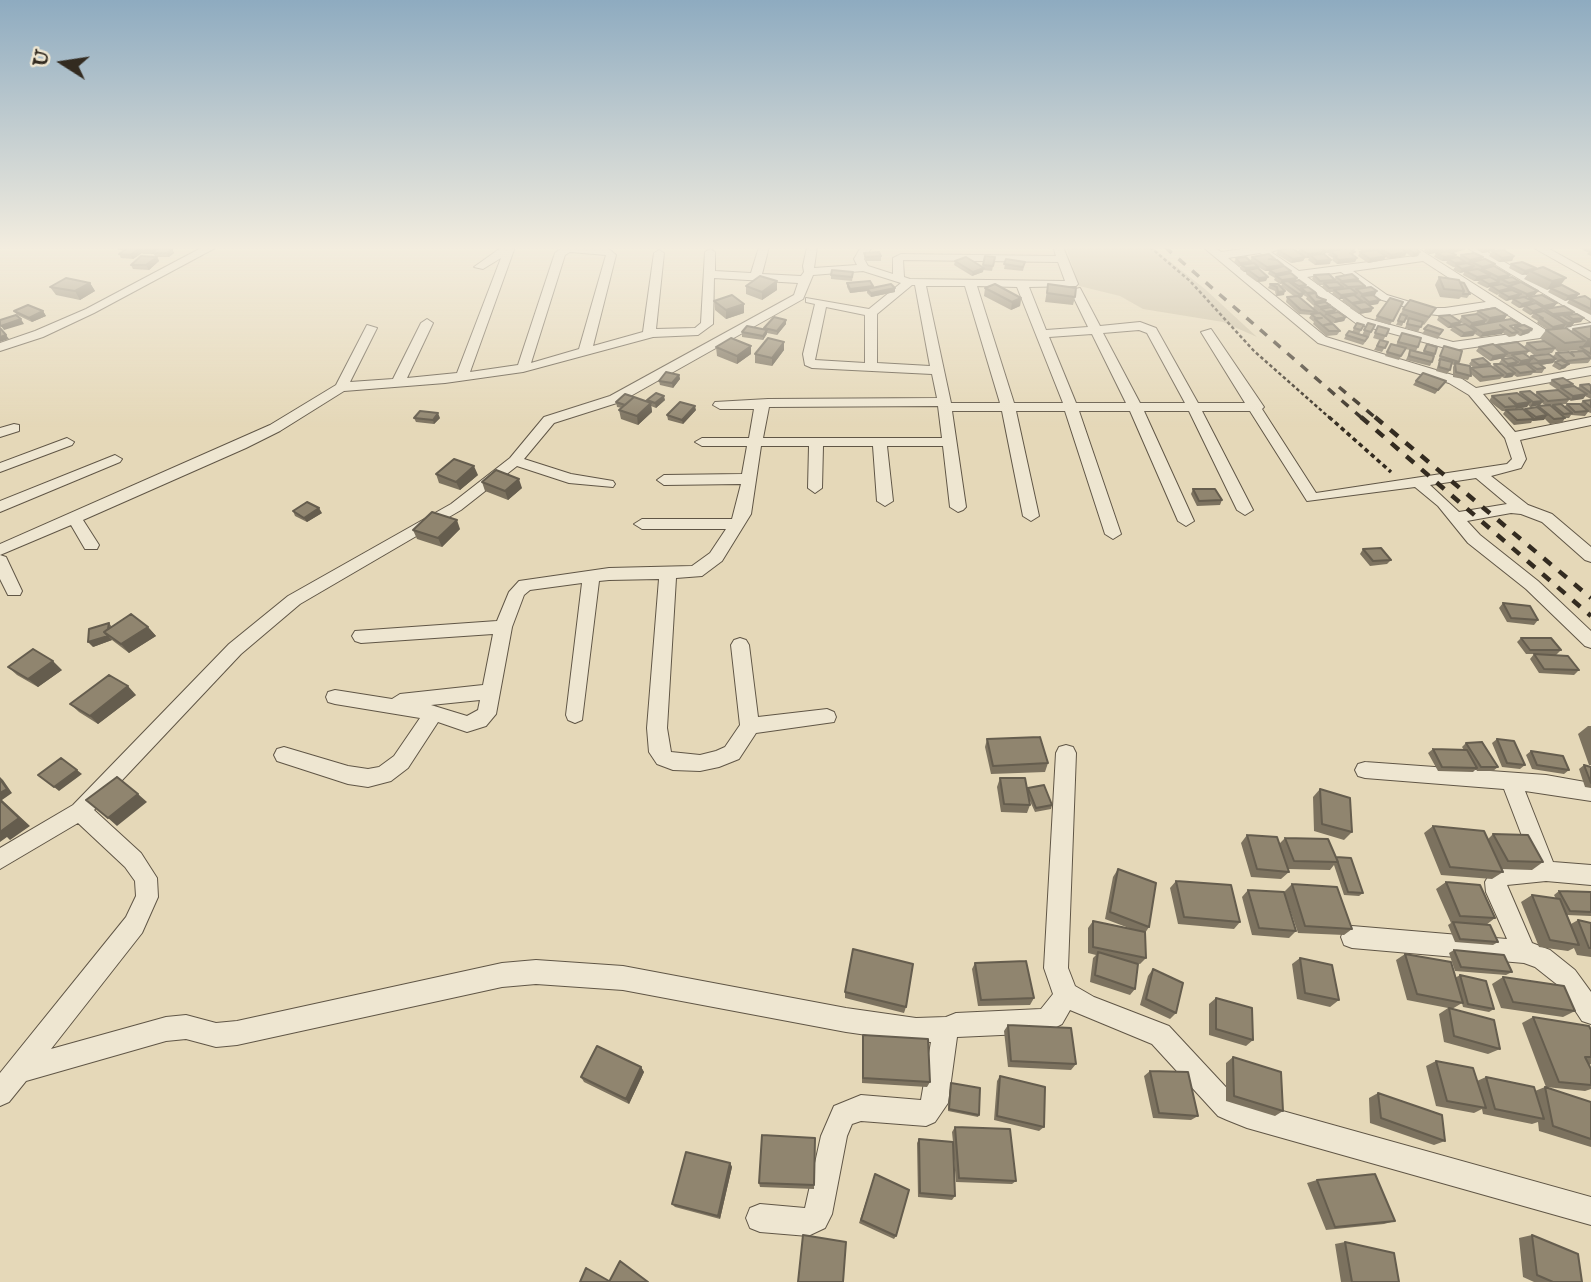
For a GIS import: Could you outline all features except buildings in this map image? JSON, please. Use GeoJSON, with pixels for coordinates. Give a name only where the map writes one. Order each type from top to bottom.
{"type":"FeatureCollection","features":[{"type":"Feature","properties":{"kind":"street"},"geometry":{"type":"LineString","coordinates":[[0,347],[39,334],[98,307]]}},
{"type":"Feature","properties":{"kind":"street"},"geometry":{"type":"LineString","coordinates":[[461,377],[487,307]]}},
{"type":"Feature","properties":{"kind":"street"},"geometry":{"type":"LineString","coordinates":[[523,368],[542,307]]}},
{"type":"Feature","properties":{"kind":"street"},"geometry":{"type":"LineString","coordinates":[[584,351],[596,307]]}},
{"type":"Feature","properties":{"kind":"street"},"geometry":{"type":"LineString","coordinates":[[649,334],[652,307]]}},
{"type":"Feature","properties":{"kind":"street"},"geometry":{"type":"LineString","coordinates":[[0,550],[241,445],[275,428],[341,387],[461,377],[523,368],[649,334],[705,328],[707,307]]}},
{"type":"Feature","properties":{"kind":"street"},"geometry":{"type":"LineString","coordinates":[[0,859],[80,811],[234,649],[294,600],[456,507],[515,461],[549,420],[615,398],[781,307]]}},
{"type":"Feature","properties":{"kind":"street"},"geometry":{"type":"LineString","coordinates":[[820,307],[809,362],[817,365],[937,370]]}},
{"type":"Feature","properties":{"kind":"street"},"geometry":{"type":"LineString","coordinates":[[840,307],[871,313]]}},
{"type":"Feature","properties":{"kind":"street"},"geometry":{"type":"LineString","coordinates":[[871,367],[869,322],[871,313],[878,307]]}},
{"type":"Feature","properties":{"kind":"street"},"geometry":{"type":"LineString","coordinates":[[917,307],[945,404],[958,507]]}},
{"type":"Feature","properties":{"kind":"street"},"geometry":{"type":"LineString","coordinates":[[977,307],[1008,406],[1031,516]]}},
{"type":"Feature","properties":{"kind":"street"},"geometry":{"type":"LineString","coordinates":[[1031,307],[1070,405],[1113,534]]}},
{"type":"Feature","properties":{"kind":"street"},"geometry":{"type":"LineString","coordinates":[[1084,307],[1135,407],[1186,521]]}},
{"type":"Feature","properties":{"kind":"street"},"geometry":{"type":"LineString","coordinates":[[1208,332],[1312,498],[1484,477],[1516,465],[1519,459],[1512,437],[1474,391],[1454,380],[1322,340],[1281,307]]}},
{"type":"Feature","properties":{"kind":"street"},"geometry":{"type":"LineString","coordinates":[[1341,307],[1361,321],[1453,346],[1591,327]]}},
{"type":"Feature","properties":{"kind":"street"},"geometry":{"type":"LineString","coordinates":[[1413,307],[1429,312],[1476,307]]}},
{"type":"Feature","properties":{"kind":"street"},"geometry":{"type":"LineString","coordinates":[[1505,307],[1545,334]]}},
{"type":"Feature","properties":{"kind":"street"},"geometry":{"type":"LineString","coordinates":[[1572,307],[1591,318]]}},
{"type":"Feature","properties":{"kind":"street"},"geometry":{"type":"LineString","coordinates":[[398,383],[427,323]]}},
{"type":"Feature","properties":{"kind":"street"},"geometry":{"type":"LineString","coordinates":[[1042,334],[1140,326],[1152,331],[1195,408],[1245,510]]}},
{"type":"Feature","properties":{"kind":"street"},"geometry":{"type":"LineString","coordinates":[[341,387],[372,328]]}},
{"type":"Feature","properties":{"kind":"street"},"geometry":{"type":"LineString","coordinates":[[1474,391],[1591,371]]}},
{"type":"Feature","properties":{"kind":"street"},"geometry":{"type":"LineString","coordinates":[[720,405],[761,405],[768,402],[1257,407]]}},
{"type":"Feature","properties":{"kind":"street"},"geometry":{"type":"LineString","coordinates":[[335,697],[434,713],[467,724],[479,721],[487,714],[503,627],[517,592],[525,586],[592,576],[696,572],[710,563],[743,514],[761,405]]}},
{"type":"Feature","properties":{"kind":"street"},"geometry":{"type":"LineString","coordinates":[[1512,437],[1591,421]]}},
{"type":"Feature","properties":{"kind":"street"},"geometry":{"type":"LineString","coordinates":[[0,468],[67,442]]}},
{"type":"Feature","properties":{"kind":"street"},"geometry":{"type":"LineString","coordinates":[[702,442],[950,442]]}},
{"type":"Feature","properties":{"kind":"street"},"geometry":{"type":"LineString","coordinates":[[815,488],[816,442]]}},
{"type":"Feature","properties":{"kind":"street"},"geometry":{"type":"LineString","coordinates":[[880,442],[885,501]]}},
{"type":"Feature","properties":{"kind":"street"},"geometry":{"type":"LineString","coordinates":[[0,507],[115,459]]}},
{"type":"Feature","properties":{"kind":"street"},"geometry":{"type":"LineString","coordinates":[[515,461],[579,480],[608,484]]}},
{"type":"Feature","properties":{"kind":"street"},"geometry":{"type":"LineString","coordinates":[[1484,477],[1523,509]]}},
{"type":"Feature","properties":{"kind":"street"},"geometry":{"type":"LineString","coordinates":[[664,480],[748,479]]}},
{"type":"Feature","properties":{"kind":"street"},"geometry":{"type":"LineString","coordinates":[[1416,485],[1443,503],[1474,540],[1532,586],[1591,641]]}},
{"type":"Feature","properties":{"kind":"street"},"geometry":{"type":"LineString","coordinates":[[1455,518],[1511,508],[1523,509],[1547,518],[1591,556]]}},
{"type":"Feature","properties":{"kind":"street"},"geometry":{"type":"LineString","coordinates":[[74,518],[91,545]]}},
{"type":"Feature","properties":{"kind":"street"},"geometry":{"type":"LineString","coordinates":[[642,524],[737,524]]}},
{"type":"Feature","properties":{"kind":"street"},"geometry":{"type":"LineString","coordinates":[[0,561],[14,591]]}},
{"type":"Feature","properties":{"kind":"street"},"geometry":{"type":"LineString","coordinates":[[668,572],[657,728],[659,752],[664,758],[673,762],[701,763],[732,753],[750,726],[740,645]]}},
{"type":"Feature","properties":{"kind":"street"},"geometry":{"type":"LineString","coordinates":[[575,715],[592,576]]}},
{"type":"Feature","properties":{"kind":"street"},"geometry":{"type":"LineString","coordinates":[[361,636],[503,627]]}},
{"type":"Feature","properties":{"kind":"street"},"geometry":{"type":"LineString","coordinates":[[376,704],[492,691]]}},
{"type":"Feature","properties":{"kind":"street"},"geometry":{"type":"LineString","coordinates":[[284,755],[348,775],[368,778],[384,775],[401,762],[434,713]]}},
{"type":"Feature","properties":{"kind":"street"},"geometry":{"type":"LineString","coordinates":[[750,726],[827,717]]}},
{"type":"Feature","properties":{"kind":"street"},"geometry":{"type":"LineString","coordinates":[[1066,753],[1056,968],[1058,980],[1067,995],[1086,1006],[1160,1035],[1227,1107],[1247,1115],[1591,1211]]}},
{"type":"Feature","properties":{"kind":"street"},"geometry":{"type":"LineString","coordinates":[[1365,770],[1546,784],[1591,792]]}},
{"type":"Feature","properties":{"kind":"street"},"geometry":{"type":"LineString","coordinates":[[1511,782],[1546,871]]}},
{"type":"Feature","properties":{"kind":"street"},"geometry":{"type":"LineString","coordinates":[[0,1093],[134,925],[147,897],[146,878],[133,860],[80,811]]}},
{"type":"Feature","properties":{"kind":"street"},"geometry":{"type":"LineString","coordinates":[[1524,952],[1497,892],[1496,882],[1501,875],[1546,871],[1591,875]]}},
{"type":"Feature","properties":{"kind":"street"},"geometry":{"type":"LineString","coordinates":[[1352,937],[1524,952],[1542,958],[1567,978],[1591,1012]]}},
{"type":"Feature","properties":{"kind":"street"},"geometry":{"type":"LineString","coordinates":[[19,1070],[166,1029],[186,1027],[216,1035],[237,1033],[502,975],[536,972],[623,978],[846,1020],[916,1030],[948,1030],[957,1025],[1045,1021],[1053,1015],[1067,995]]}},
{"type":"Feature","properties":{"kind":"street"},"geometry":{"type":"LineString","coordinates":[[760,1218],[808,1222],[815,1218],[834,1136],[843,1115],[861,1108],[926,1113],[935,1103],[943,1042],[948,1030]]}},
{"type":"Feature","properties":{"kind":"path"},"geometry":{"type":"LineString","coordinates":[[1214,307],[1254,351],[1280,371],[1371,457],[1416,485]]}},
{"type":"Feature","properties":{"kind":"shaded area"},"geometry":{"type":"Polygon","coordinates":[[[1139,307],[1224,307],[1257,337],[1223,322],[1139,307]]]}},
{"type":"Feature","properties":{"kind":"railway"},"geometry":{"type":"LineString","coordinates":[[1234,307],[1363,419]]}},
{"type":"Feature","properties":{"kind":"railway"},"geometry":{"type":"LineString","coordinates":[[1339,387],[1377,419]]}},
{"type":"Feature","properties":{"kind":"railway"},"geometry":{"type":"LineString","coordinates":[[1361,417],[1591,616]]}},
{"type":"Feature","properties":{"kind":"railway"},"geometry":{"type":"LineString","coordinates":[[1375,417],[1591,598]]}}]}
